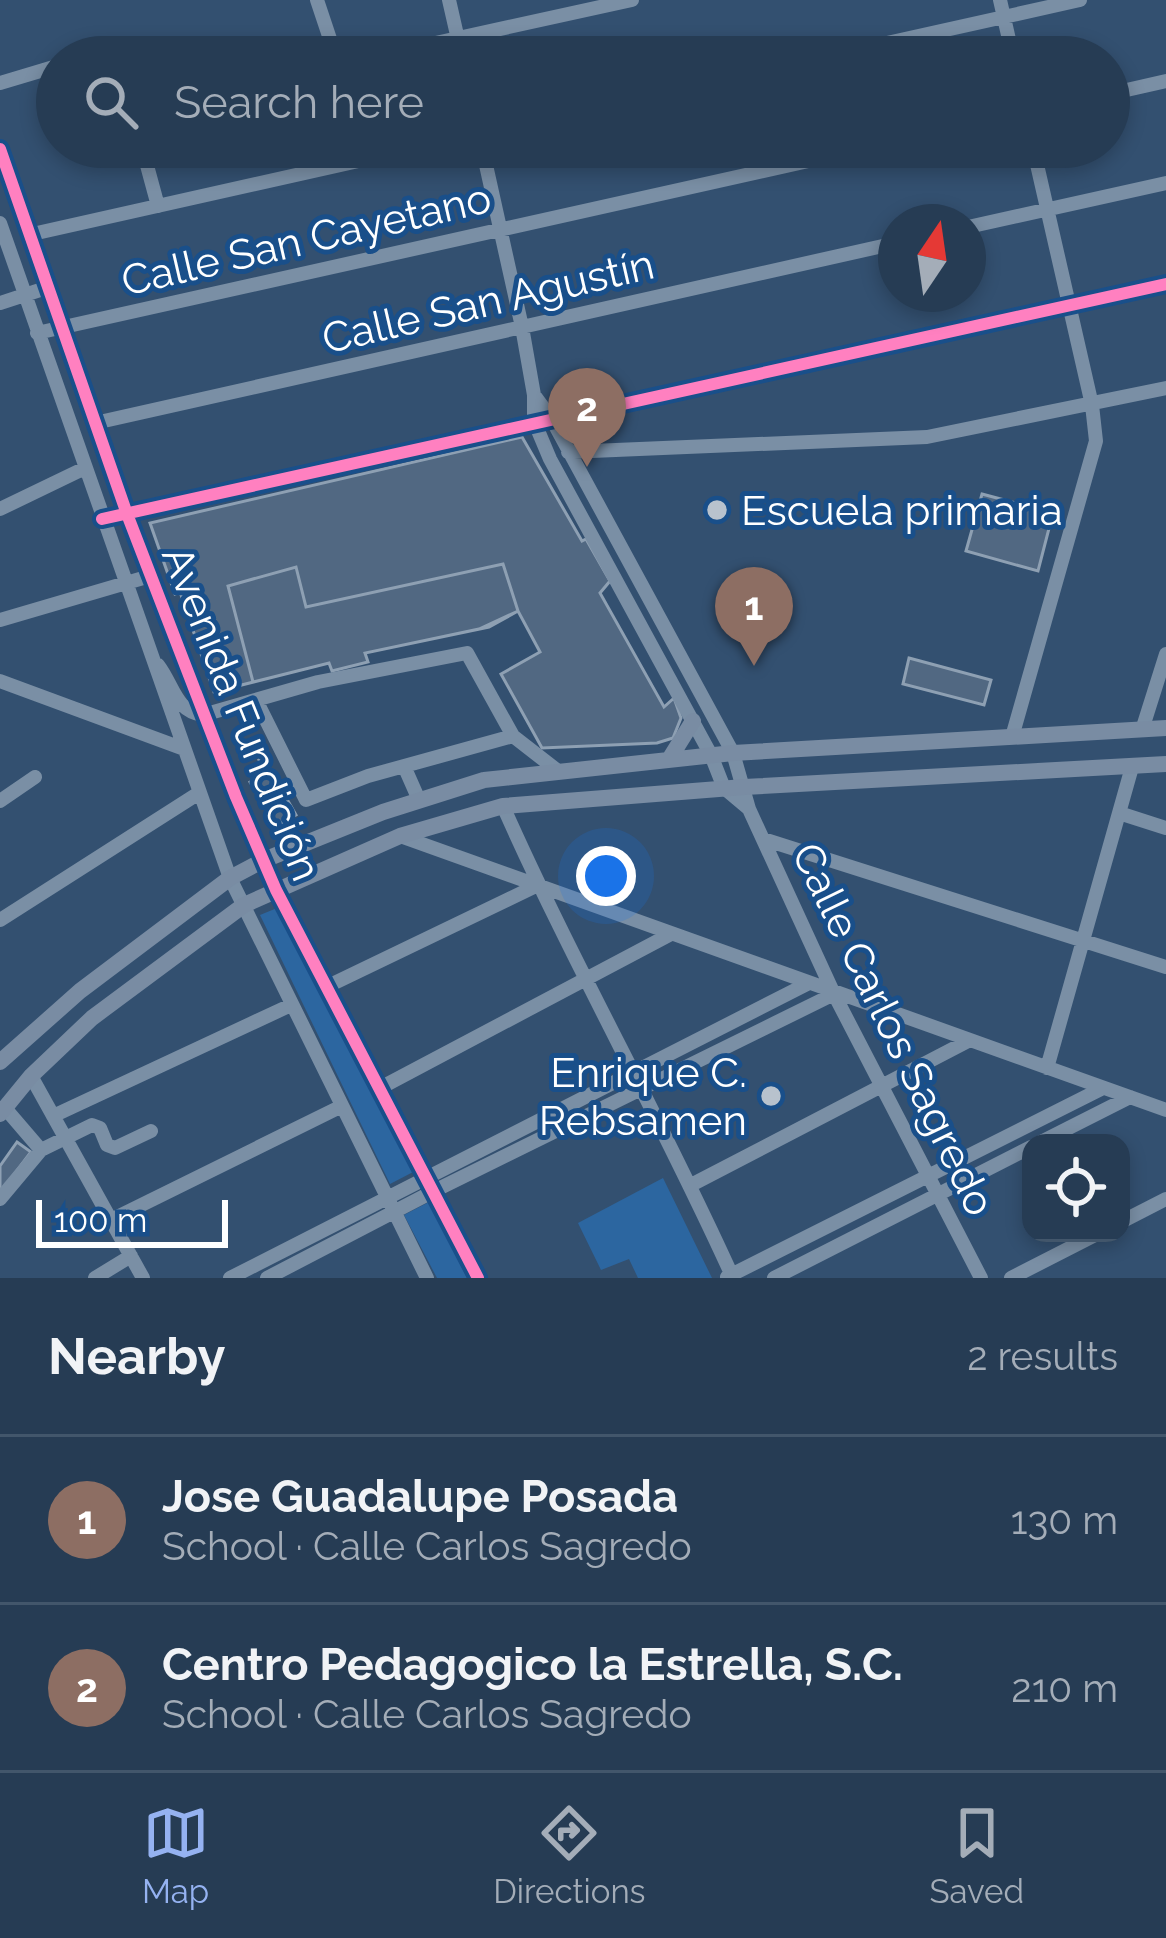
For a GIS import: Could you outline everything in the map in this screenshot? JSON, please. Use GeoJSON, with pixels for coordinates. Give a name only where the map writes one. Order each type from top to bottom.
{"type":"FeatureCollection","features":[{"type":"Feature","properties":{"kind":"main road"},"geometry":{"type":"LineString","coordinates":[[670,758],[693,722]]}},
{"type":"Feature","properties":{"kind":"main road"},"geometry":{"type":"LineString","coordinates":[[2,1053],[230,878],[264,860],[419,800],[484,780],[733,753],[1166,728]]}},
{"type":"Feature","properties":{"kind":"main road"},"geometry":{"type":"LineString","coordinates":[[2,1111],[92,1018],[244,905],[400,836],[503,806],[724,788],[1166,764]]}},
{"type":"Feature","properties":{"kind":"street"},"geometry":{"type":"LineString","coordinates":[[317,0],[328,36]]}},
{"type":"Feature","properties":{"kind":"street"},"geometry":{"type":"LineString","coordinates":[[449,0],[457,36]]}},
{"type":"Feature","properties":{"kind":"street"},"geometry":{"type":"LineString","coordinates":[[471,36],[632,0]]}},
{"type":"Feature","properties":{"kind":"street"},"geometry":{"type":"LineString","coordinates":[[1000,0],[1008,36]]}},
{"type":"Feature","properties":{"kind":"street"},"geometry":{"type":"LineString","coordinates":[[918,36],[1080,0]]}},
{"type":"Feature","properties":{"kind":"street"},"geometry":{"type":"LineString","coordinates":[[0,83],[36,72]]}},
{"type":"Feature","properties":{"kind":"street"},"geometry":{"type":"LineString","coordinates":[[1130,89],[1166,81]]}},
{"type":"Feature","properties":{"kind":"street","name":"Avenida Fundición"},"geometry":{"type":"LineString","coordinates":[[0,149],[59,328],[150,576],[264,860],[478,1278]]}},
{"type":"Feature","properties":{"kind":"street"},"geometry":{"type":"LineString","coordinates":[[148,168],[158,206]]}},
{"type":"Feature","properties":{"kind":"street"},"geometry":{"type":"LineString","coordinates":[[28,235],[327,168]]}},
{"type":"Feature","properties":{"kind":"street","name":"Calle Carlos Sagredo"},"geometry":{"type":"LineString","coordinates":[[487,168],[522,327],[534,422],[711,755],[724,788],[749,809]]}},
{"type":"Feature","properties":{"kind":"street","name":"Calle San Cayetano"},"geometry":{"type":"LineString","coordinates":[[37,333],[777,168]]}},
{"type":"Feature","properties":{"kind":"street"},"geometry":{"type":"LineString","coordinates":[[1012,736],[1096,441],[1092,405],[1038,168]]}},
{"type":"Feature","properties":{"kind":"street"},"geometry":{"type":"LineString","coordinates":[[986,223],[1166,183]]}},
{"type":"Feature","properties":{"kind":"street","name":"Avenida Fundición"},"geometry":{"type":"LineString","coordinates":[[0,223],[230,878],[427,1278]]}},
{"type":"Feature","properties":{"kind":"street","name":"Calle San Agustín"},"geometry":{"type":"LineString","coordinates":[[95,423],[878,247]]}},
{"type":"Feature","properties":{"kind":"street"},"geometry":{"type":"LineString","coordinates":[[102,519],[1166,284]]}},
{"type":"Feature","properties":{"kind":"street"},"geometry":{"type":"LineString","coordinates":[[0,303],[46,288]]}},
{"type":"Feature","properties":{"kind":"street"},"geometry":{"type":"LineString","coordinates":[[568,452],[927,437],[1166,388]]}},
{"type":"Feature","properties":{"kind":"street","name":"Calle Carlos Sagredo"},"geometry":{"type":"LineString","coordinates":[[534,395],[551,418],[733,753],[749,809],[834,994],[981,1278]]}},
{"type":"Feature","properties":{"kind":"street"},"geometry":{"type":"LineString","coordinates":[[0,509],[83,469]]}},
{"type":"Feature","properties":{"kind":"street"},"geometry":{"type":"LineString","coordinates":[[608,562],[626,554]]}},
{"type":"Feature","properties":{"kind":"street"},"geometry":{"type":"LineString","coordinates":[[0,620],[150,576]]}},
{"type":"Feature","properties":{"kind":"street"},"geometry":{"type":"LineString","coordinates":[[150,657],[169,680],[180,707],[203,715],[319,682],[467,653],[513,736],[558,771]]}},
{"type":"Feature","properties":{"kind":"street"},"geometry":{"type":"LineString","coordinates":[[1142,730],[1166,654]]}},
{"type":"Feature","properties":{"kind":"street"},"geometry":{"type":"LineString","coordinates":[[1,683],[184,749]]}},
{"type":"Feature","properties":{"kind":"street"},"geometry":{"type":"LineString","coordinates":[[256,700],[306,800],[513,736]]}},
{"type":"Feature","properties":{"kind":"street"},"geometry":{"type":"LineString","coordinates":[[404,766],[419,800]]}},
{"type":"Feature","properties":{"kind":"street"},"geometry":{"type":"LineString","coordinates":[[1047,1068],[1132,767]]}},
{"type":"Feature","properties":{"kind":"street"},"geometry":{"type":"LineString","coordinates":[[0,801],[35,777]]}},
{"type":"Feature","properties":{"kind":"street"},"geometry":{"type":"LineString","coordinates":[[0,920],[200,793]]}},
{"type":"Feature","properties":{"kind":"street"},"geometry":{"type":"LineString","coordinates":[[503,806],[538,885],[691,1185],[730,1277],[1103,1088]]}},
{"type":"Feature","properties":{"kind":"street"},"geometry":{"type":"LineString","coordinates":[[1119,813],[1166,828]]}},
{"type":"Feature","properties":{"kind":"street"},"geometry":{"type":"LineString","coordinates":[[400,836],[1165,1111]]}},
{"type":"Feature","properties":{"kind":"street"},"geometry":{"type":"LineString","coordinates":[[763,839],[1166,967]]}},
{"type":"Feature","properties":{"kind":"street"},"geometry":{"type":"LineString","coordinates":[[326,988],[538,885]]}},
{"type":"Feature","properties":{"kind":"street"},"geometry":{"type":"LineString","coordinates":[[380,1088],[669,935]]}},
{"type":"Feature","properties":{"kind":"street"},"geometry":{"type":"LineString","coordinates":[[267,1278],[394,1213],[431,1184],[634,1072],[807,984]]}},
{"type":"Feature","properties":{"kind":"street"},"geometry":{"type":"LineString","coordinates":[[230,1278],[387,1196],[431,1184],[834,994]]}},
{"type":"Feature","properties":{"kind":"street"},"geometry":{"type":"LineString","coordinates":[[53,1116],[291,1005]]}},
{"type":"Feature","properties":{"kind":"street"},"geometry":{"type":"LineString","coordinates":[[691,1185],[968,1041]]}},
{"type":"Feature","properties":{"kind":"street"},"geometry":{"type":"LineString","coordinates":[[31,1076],[143,1278]]}},
{"type":"Feature","properties":{"kind":"street"},"geometry":{"type":"LineString","coordinates":[[1057,1134],[1130,1097]]}},
{"type":"Feature","properties":{"kind":"street"},"geometry":{"type":"LineString","coordinates":[[111,1220],[342,1106]]}},
{"type":"Feature","properties":{"kind":"street"},"geometry":{"type":"LineString","coordinates":[[2,1111],[41,1150]]}},
{"type":"Feature","properties":{"kind":"street"},"geometry":{"type":"LineString","coordinates":[[0,1199],[41,1150],[65,1137],[96,1126],[107,1145],[115,1148],[151,1131]]}},
{"type":"Feature","properties":{"kind":"street"},"geometry":{"type":"LineString","coordinates":[[774,1278],[1022,1152]]}},
{"type":"Feature","properties":{"kind":"street"},"geometry":{"type":"LineString","coordinates":[[1130,1217],[1166,1199]]}},
{"type":"Feature","properties":{"kind":"street"},"geometry":{"type":"LineString","coordinates":[[1011,1278],[1081,1242]]}},
{"type":"Feature","properties":{"kind":"street"},"geometry":{"type":"LineString","coordinates":[[95,1278],[131,1256]]}},
{"type":"Feature","properties":{"kind":"shaded area"},"geometry":{"type":"Polygon","coordinates":[[[282,906],[415,1171],[390,1184],[260,915],[282,906]]]}},
{"type":"Feature","properties":{"kind":"shaded area"},"geometry":{"type":"Polygon","coordinates":[[[663,1178],[712,1278],[638,1278],[629,1259],[601,1270],[578,1223],[663,1178]]]}},
{"type":"Feature","properties":{"kind":"shaded area"},"geometry":{"type":"Polygon","coordinates":[[[429,1202],[467,1278],[437,1278],[404,1215],[429,1202]]]}},
{"type":"Feature","properties":{"kind":"building"},"geometry":{"type":"Polygon","coordinates":[[[522,437],[610,581],[600,593],[664,707],[674,698],[681,718],[673,738],[657,743],[542,748],[501,674],[540,652],[518,611],[489,627],[365,653],[368,662],[332,671],[329,663],[214,692],[180,592],[175,594],[150,523],[522,437]]]}},
{"type":"Feature","properties":{"kind":"building"},"geometry":{"type":"Polygon","coordinates":[[[982,494],[1053,513],[1038,571],[966,551],[982,494]]]}},
{"type":"Feature","properties":{"kind":"building"},"geometry":{"type":"Polygon","coordinates":[[[503,564],[518,611],[479,629],[365,653],[368,662],[332,671],[329,663],[253,682],[228,586],[296,567],[306,607],[503,564]]]}},
{"type":"Feature","properties":{"kind":"building"},"geometry":{"type":"Polygon","coordinates":[[[909,658],[991,680],[984,705],[903,684],[909,658]]]}},
{"type":"Feature","properties":{"kind":"building"},"geometry":{"type":"Polygon","coordinates":[[[263,757],[296,815],[282,823],[269,816],[250,782],[259,777],[255,769],[262,765],[263,757]]]}},
{"type":"Feature","properties":{"kind":"building"},"geometry":{"type":"Polygon","coordinates":[[[17,1142],[31,1152],[0,1193],[0,1166],[17,1142]]]}},
{"type":"Feature","properties":{"kind":"cycle path"},"geometry":{"type":"LineString","coordinates":[[0,149],[127,514],[236,797],[276,890],[478,1278]]}},
{"type":"Feature","properties":{"kind":"cycle path"},"geometry":{"type":"LineString","coordinates":[[102,519],[1166,284]]}},
{"type":"Feature","properties":{"kind":"place","name":"Centro Pedagogico la Estrella, S.C."},"geometry":{"type":"Point","coordinates":[587,467]}},
{"type":"Feature","properties":{"kind":"place","name":"Escuela primaria"},"geometry":{"type":"Point","coordinates":[717,510]}},
{"type":"Feature","properties":{"kind":"place","name":"Jose Guadalupe Posada"},"geometry":{"type":"Point","coordinates":[754,666]}},
{"type":"Feature","properties":{"kind":"place","name":"Enrique C. Rebsamen"},"geometry":{"type":"Point","coordinates":[771,1096]}}]}
